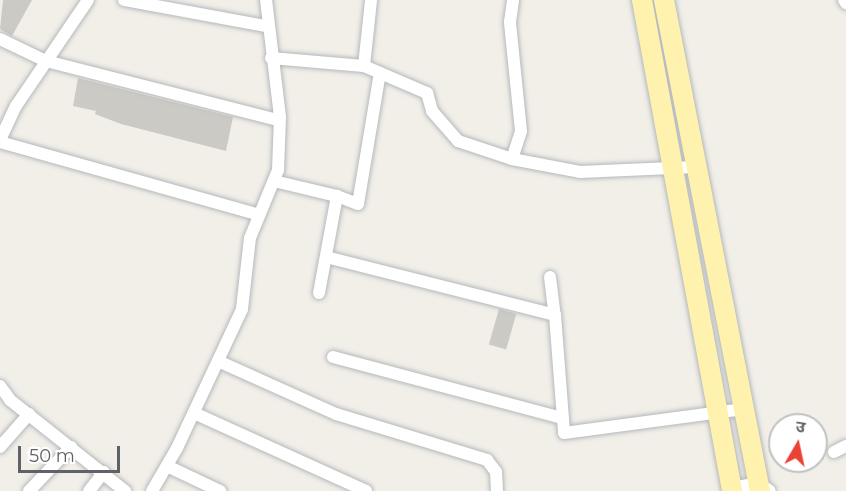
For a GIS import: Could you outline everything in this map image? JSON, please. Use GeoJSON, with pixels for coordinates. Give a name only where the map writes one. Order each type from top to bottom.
{"type":"FeatureCollection","features":[{"type":"Feature","properties":{"kind":"main road"},"geometry":{"type":"LineString","coordinates":[[642,0],[670,170],[732,489]]}},
{"type":"Feature","properties":{"kind":"main road"},"geometry":{"type":"LineString","coordinates":[[664,0],[743,409],[763,488]]}},
{"type":"Feature","properties":{"kind":"street"},"geometry":{"type":"LineString","coordinates":[[88,0],[16,105],[0,141],[259,215]]}},
{"type":"Feature","properties":{"kind":"street"},"geometry":{"type":"LineString","coordinates":[[124,0],[266,26]]}},
{"type":"Feature","properties":{"kind":"street"},"geometry":{"type":"LineString","coordinates":[[152,491],[194,413],[242,309],[249,238],[278,170],[277,120],[266,26],[266,0]]}},
{"type":"Feature","properties":{"kind":"street"},"geometry":{"type":"LineString","coordinates":[[364,66],[371,0]]}},
{"type":"Feature","properties":{"kind":"street"},"geometry":{"type":"LineString","coordinates":[[512,159],[521,131],[510,22],[513,0]]}},
{"type":"Feature","properties":{"kind":"street"},"geometry":{"type":"LineString","coordinates":[[0,39],[46,61],[277,120]]}},
{"type":"Feature","properties":{"kind":"street"},"geometry":{"type":"LineString","coordinates":[[271,58],[364,66],[427,93],[432,111],[458,141],[512,159],[580,172],[670,170],[695,167]]}},
{"type":"Feature","properties":{"kind":"street"},"geometry":{"type":"LineString","coordinates":[[274,181],[337,196],[358,204],[380,73]]}},
{"type":"Feature","properties":{"kind":"street"},"geometry":{"type":"LineString","coordinates":[[319,293],[337,196]]}},
{"type":"Feature","properties":{"kind":"street"},"geometry":{"type":"LineString","coordinates":[[326,257],[555,315]]}},
{"type":"Feature","properties":{"kind":"street"},"geometry":{"type":"LineString","coordinates":[[550,277],[564,433],[743,409]]}},
{"type":"Feature","properties":{"kind":"street"},"geometry":{"type":"LineString","coordinates":[[333,357],[563,418]]}},
{"type":"Feature","properties":{"kind":"street"},"geometry":{"type":"LineString","coordinates":[[218,361],[336,414],[487,460],[496,472],[497,491]]}},
{"type":"Feature","properties":{"kind":"street"},"geometry":{"type":"LineString","coordinates":[[0,386],[29,414],[125,491]]}},
{"type":"Feature","properties":{"kind":"street"},"geometry":{"type":"LineString","coordinates":[[194,413],[366,491]]}},
{"type":"Feature","properties":{"kind":"street"},"geometry":{"type":"LineString","coordinates":[[0,447],[29,414]]}},
{"type":"Feature","properties":{"kind":"street"},"geometry":{"type":"LineString","coordinates":[[29,491],[71,447]]}},
{"type":"Feature","properties":{"kind":"street"},"geometry":{"type":"LineString","coordinates":[[166,466],[220,491]]}},
{"type":"Feature","properties":{"kind":"street"},"geometry":{"type":"LineString","coordinates":[[89,491],[104,472]]}},
{"type":"Feature","properties":{"kind":"street"},"geometry":{"type":"LineString","coordinates":[[732,489],[763,488]]}},
{"type":"Feature","properties":{"kind":"building"},"geometry":{"type":"Polygon","coordinates":[[[3,0],[32,0],[12,36],[0,29],[3,0]]]}},
{"type":"Feature","properties":{"kind":"building"},"geometry":{"type":"Polygon","coordinates":[[[78,78],[233,117],[226,151],[121,124],[95,114],[96,111],[73,106],[78,78]]]}},
{"type":"Feature","properties":{"kind":"building"},"geometry":{"type":"Polygon","coordinates":[[[499,309],[516,314],[506,350],[489,345],[499,309]]]}}]}
